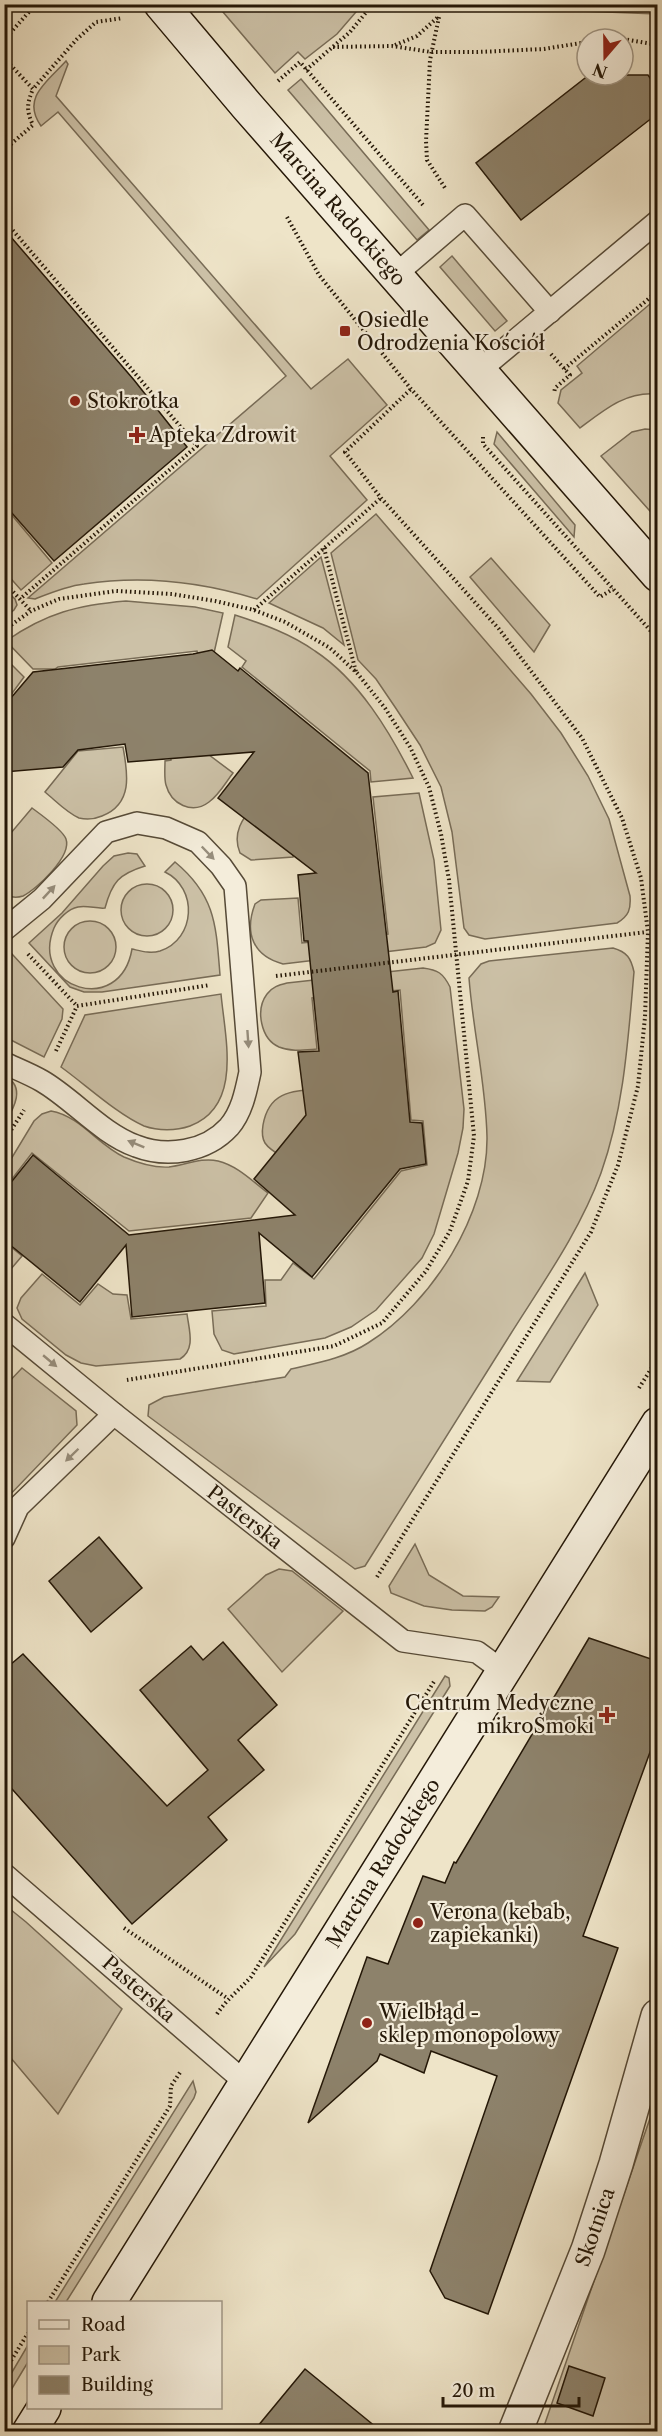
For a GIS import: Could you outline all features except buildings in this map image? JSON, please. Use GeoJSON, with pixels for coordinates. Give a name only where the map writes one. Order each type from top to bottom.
{"type":"FeatureCollection","features":[{"type":"Feature","properties":{"kind":"street","name":"Marcina Radockiego"},"geometry":{"type":"LineString","coordinates":[[146,10],[395,274],[657,574]]}},
{"type":"Feature","properties":{"kind":"street","name":"Marcina Radockiego"},"geometry":{"type":"LineString","coordinates":[[110,2301],[657,1425]]}},
{"type":"Feature","properties":{"kind":"street","name":"Skotnica"},"geometry":{"type":"LineString","coordinates":[[515,2432],[588,2250],[616,2164],[657,2016]]}},
{"type":"Feature","properties":{"kind":"street"},"geometry":{"type":"LineString","coordinates":[[29,2432],[43,2409]]}},
{"type":"Feature","properties":{"kind":"lane"},"geometry":{"type":"LineString","coordinates":[[395,274],[465,215],[550,312]]}},
{"type":"Feature","properties":{"kind":"lane"},"geometry":{"type":"LineString","coordinates":[[480,370],[657,221]]}},
{"type":"Feature","properties":{"kind":"lane"},"geometry":{"type":"LineString","coordinates":[[4,1063],[42,1081],[105,1128],[135,1146],[166,1152],[192,1150],[214,1140],[230,1126],[244,1100],[250,1072],[235,886],[221,866],[198,843],[166,828],[136,823],[106,831],[42,899],[5,929]]}},
{"type":"Feature","properties":{"kind":"lane","name":"Pasterska"},"geometry":{"type":"LineString","coordinates":[[4,1324],[81,1388],[403,1641],[477,1652],[503,1671]]}},
{"type":"Feature","properties":{"kind":"lane"},"geometry":{"type":"LineString","coordinates":[[4,1538],[18,1507],[114,1414]]}},
{"type":"Feature","properties":{"kind":"lane","name":"Pasterska"},"geometry":{"type":"LineString","coordinates":[[4,1874],[246,2083]]}},
{"type":"Feature","properties":{"kind":"path"},"geometry":{"type":"LineString","coordinates":[[4,40],[36,4]]}},
{"type":"Feature","properties":{"kind":"path"},"geometry":{"type":"LineString","coordinates":[[306,70],[350,32],[373,4]]}},
{"type":"Feature","properties":{"kind":"path"},"geometry":{"type":"LineString","coordinates":[[4,150],[33,125],[28,115],[27,103],[33,89],[77,39],[96,22],[146,10]]}},
{"type":"Feature","properties":{"kind":"path"},"geometry":{"type":"LineString","coordinates":[[392,46],[410,40],[439,16],[431,52],[427,160],[465,215]]}},
{"type":"Feature","properties":{"kind":"path"},"geometry":{"type":"LineString","coordinates":[[635,41],[657,45]]}},
{"type":"Feature","properties":{"kind":"path"},"geometry":{"type":"LineString","coordinates":[[333,47],[392,46],[431,52],[544,49],[575,44]]}},
{"type":"Feature","properties":{"kind":"path"},"geometry":{"type":"LineString","coordinates":[[4,58],[33,89]]}},
{"type":"Feature","properties":{"kind":"path"},"geometry":{"type":"LineString","coordinates":[[285,213],[319,275],[411,389],[600,597],[657,574]]}},
{"type":"Feature","properties":{"kind":"path"},"geometry":{"type":"LineString","coordinates":[[4,220],[197,446],[20,599]]}},
{"type":"Feature","properties":{"kind":"path"},"geometry":{"type":"LineString","coordinates":[[564,369],[657,291]]}},
{"type":"Feature","properties":{"kind":"path"},"geometry":{"type":"LineString","coordinates":[[370,1587],[591,1232],[618,1165],[638,1086],[645,1017],[648,932],[640,878],[622,818],[582,738],[499,629],[381,498],[345,452],[411,389]]}},
{"type":"Feature","properties":{"kind":"path"},"geometry":{"type":"LineString","coordinates":[[482,433],[483,444],[657,639]]}},
{"type":"Feature","properties":{"kind":"path"},"geometry":{"type":"LineString","coordinates":[[254,610],[381,498]]}},
{"type":"Feature","properties":{"kind":"path"},"geometry":{"type":"LineString","coordinates":[[324,548],[357,673]]}},
{"type":"Feature","properties":{"kind":"path"},"geometry":{"type":"LineString","coordinates":[[4,582],[31,611]]}},
{"type":"Feature","properties":{"kind":"path"},"geometry":{"type":"LineString","coordinates":[[4,630],[31,611],[59,600],[116,591],[172,594],[254,610],[285,622],[330,648],[357,673],[385,708],[410,747],[429,787],[441,834],[449,880],[474,1136],[468,1181],[450,1231],[426,1270],[382,1323],[334,1346],[81,1388]]}},
{"type":"Feature","properties":{"kind":"path"},"geometry":{"type":"LineString","coordinates":[[5,929],[77,1006],[243,980],[648,932]]}},
{"type":"Feature","properties":{"kind":"path"},"geometry":{"type":"LineString","coordinates":[[49,2301],[170,2106],[171,2086],[227,1998],[238,1992],[251,1977],[435,1682],[440,1646]]}},
{"type":"Feature","properties":{"kind":"path"},"geometry":{"type":"LineString","coordinates":[[116,1922],[227,1998]]}},
{"type":"Feature","properties":{"kind":"path"},"geometry":{"type":"LineString","coordinates":[[4,2372],[27,2335]]}},
{"type":"Feature","properties":{"kind":"green space"},"geometry":{"type":"Polygon","coordinates":[[[419,4],[657,4],[657,14],[419,5],[419,4]]]}},
{"type":"Feature","properties":{"kind":"green space"},"geometry":{"type":"Polygon","coordinates":[[[217,5],[362,5],[337,34],[305,59],[298,52],[275,73],[217,5]]]}},
{"type":"Feature","properties":{"kind":"green space"},"geometry":{"type":"Polygon","coordinates":[[[66,61],[68,64],[56,96],[311,389],[348,359],[387,405],[330,456],[367,500],[257,599],[193,584],[150,580],[106,581],[78,585],[35,599],[28,598],[286,376],[58,112],[41,126],[34,107],[35,99],[44,83],[66,61]]]}},
{"type":"Feature","properties":{"kind":"green space"},"geometry":{"type":"Polygon","coordinates":[[[301,79],[429,230],[417,240],[288,90],[301,79]]]}},
{"type":"Feature","properties":{"kind":"green space"},"geometry":{"type":"Polygon","coordinates":[[[452,256],[507,321],[495,331],[440,267],[452,256]]]}},
{"type":"Feature","properties":{"kind":"green space"},"geometry":{"type":"Polygon","coordinates":[[[657,298],[657,394],[625,399],[580,428],[558,403],[561,390],[582,373],[577,366],[657,298]]]}},
{"type":"Feature","properties":{"kind":"green space"},"geometry":{"type":"Polygon","coordinates":[[[645,429],[657,430],[657,519],[601,456],[632,432],[645,429]]]}},
{"type":"Feature","properties":{"kind":"green space"},"geometry":{"type":"Polygon","coordinates":[[[497,432],[575,525],[574,537],[494,444],[497,432]]]}},
{"type":"Feature","properties":{"kind":"green space"},"geometry":{"type":"Polygon","coordinates":[[[5,507],[52,563],[21,590],[5,572],[5,507]]]}},
{"type":"Feature","properties":{"kind":"green space"},"geometry":{"type":"Polygon","coordinates":[[[376,514],[531,694],[561,733],[588,776],[609,819],[630,896],[628,912],[617,923],[485,939],[469,935],[464,928],[452,832],[441,787],[420,745],[376,679],[358,660],[331,553],[376,514]]]}},
{"type":"Feature","properties":{"kind":"green space"},"geometry":{"type":"Polygon","coordinates":[[[321,557],[344,645],[323,628],[269,603],[321,557]]]}},
{"type":"Feature","properties":{"kind":"green space"},"geometry":{"type":"Polygon","coordinates":[[[491,558],[550,625],[534,652],[470,577],[491,558]]]}},
{"type":"Feature","properties":{"kind":"green space"},"geometry":{"type":"Polygon","coordinates":[[[4,589],[15,599],[17,605],[5,617],[4,589]]]}},
{"type":"Feature","properties":{"kind":"green space"},"geometry":{"type":"Polygon","coordinates":[[[126,601],[195,607],[223,613],[214,653],[198,655],[197,651],[55,669],[33,669],[6,641],[21,631],[63,612],[126,601]]]}},
{"type":"Feature","properties":{"kind":"green space"},"geometry":{"type":"Polygon","coordinates":[[[235,615],[287,635],[331,663],[372,708],[413,778],[371,782],[370,771],[242,667],[246,661],[228,647],[235,615]]]}},
{"type":"Feature","properties":{"kind":"green space"},"geometry":{"type":"Polygon","coordinates":[[[5,658],[24,677],[4,703],[5,658]]]}},
{"type":"Feature","properties":{"kind":"green space"},"geometry":{"type":"Polygon","coordinates":[[[188,739],[233,773],[213,799],[196,808],[183,806],[172,798],[165,779],[165,761],[171,760],[170,741],[188,739]]]}},
{"type":"Feature","properties":{"kind":"green space"},"geometry":{"type":"Polygon","coordinates":[[[123,747],[126,787],[124,796],[112,811],[97,818],[79,818],[65,810],[45,792],[78,751],[123,747]]]}},
{"type":"Feature","properties":{"kind":"green space"},"geometry":{"type":"Polygon","coordinates":[[[419,793],[434,860],[441,930],[435,943],[426,947],[283,964],[264,955],[258,949],[251,934],[255,904],[261,900],[298,898],[302,943],[388,934],[373,797],[419,793]]]}},
{"type":"Feature","properties":{"kind":"green space"},"geometry":{"type":"Polygon","coordinates":[[[261,795],[291,817],[293,857],[251,860],[240,853],[237,844],[239,829],[261,795]]]}},
{"type":"Feature","properties":{"kind":"green space"},"geometry":{"type":"Polygon","coordinates":[[[32,808],[64,835],[66,846],[64,854],[59,863],[36,887],[23,896],[5,895],[5,840],[32,808]]]}},
{"type":"Feature","properties":{"kind":"green space"},"geometry":{"type":"Polygon","coordinates":[[[137,854],[145,866],[129,872],[118,880],[105,908],[78,907],[61,918],[54,928],[50,949],[54,966],[65,979],[79,987],[95,988],[111,983],[124,970],[132,949],[156,952],[172,945],[181,936],[188,913],[183,889],[176,879],[165,872],[175,862],[199,887],[206,900],[215,927],[220,975],[102,992],[84,992],[70,987],[29,943],[62,913],[114,856],[137,854]]]}},
{"type":"Feature","properties":{"kind":"green space"},"geometry":{"type":"Polygon","coordinates":[[[142,884],[152,884],[161,888],[169,896],[173,910],[169,924],[161,932],[152,936],[142,936],[133,932],[125,924],[121,915],[121,905],[125,896],[133,888],[142,884]]]}},
{"type":"Feature","properties":{"kind":"green space"},"geometry":{"type":"Polygon","coordinates":[[[85,921],[95,921],[104,925],[112,933],[116,947],[112,961],[104,969],[95,973],[85,973],[76,969],[68,961],[64,952],[64,942],[68,933],[76,925],[85,921]]]}},
{"type":"Feature","properties":{"kind":"green space"},"geometry":{"type":"Polygon","coordinates":[[[613,948],[628,956],[634,972],[620,1099],[609,1148],[592,1195],[560,1257],[365,1566],[355,1569],[148,1416],[149,1405],[164,1397],[285,1377],[291,1369],[340,1356],[368,1343],[392,1326],[414,1305],[452,1254],[467,1225],[478,1196],[485,1166],[486,1117],[469,978],[481,964],[489,961],[613,948]]]}},
{"type":"Feature","properties":{"kind":"green space"},"geometry":{"type":"Polygon","coordinates":[[[12,954],[63,1009],[62,1019],[44,1057],[5,1037],[5,959],[12,954]]]}},
{"type":"Feature","properties":{"kind":"green space"},"geometry":{"type":"Polygon","coordinates":[[[423,968],[440,973],[450,987],[464,1109],[458,1153],[434,1234],[422,1258],[376,1310],[351,1327],[325,1338],[234,1354],[222,1350],[214,1334],[212,1311],[266,1306],[265,1280],[281,1280],[293,1263],[314,1279],[401,1171],[427,1165],[423,1121],[411,1120],[400,990],[312,998],[317,1049],[307,1050],[284,1049],[268,1038],[262,1024],[263,1001],[271,990],[287,983],[423,968]]]}},
{"type":"Feature","properties":{"kind":"green space"},"geometry":{"type":"Polygon","coordinates":[[[221,994],[227,1050],[224,1087],[218,1103],[207,1116],[190,1126],[167,1130],[144,1126],[112,1107],[61,1067],[85,1015],[221,994]]]}},
{"type":"Feature","properties":{"kind":"green space"},"geometry":{"type":"Polygon","coordinates":[[[5,1076],[15,1086],[17,1092],[12,1111],[5,1123],[5,1076]]]}},
{"type":"Feature","properties":{"kind":"green space"},"geometry":{"type":"Polygon","coordinates":[[[321,1089],[292,1163],[274,1152],[265,1143],[262,1130],[266,1114],[276,1099],[283,1095],[321,1089]]]}},
{"type":"Feature","properties":{"kind":"green space"},"geometry":{"type":"Polygon","coordinates":[[[51,1111],[71,1119],[115,1152],[129,1159],[146,1165],[163,1167],[200,1161],[218,1161],[238,1170],[268,1193],[251,1218],[129,1231],[32,1153],[5,1188],[5,1169],[34,1121],[42,1114],[51,1111]]]}},
{"type":"Feature","properties":{"kind":"green space"},"geometry":{"type":"Polygon","coordinates":[[[5,1242],[22,1256],[5,1276],[5,1242]]]}},
{"type":"Feature","properties":{"kind":"green space"},"geometry":{"type":"Polygon","coordinates":[[[585,1273],[598,1305],[550,1382],[517,1381],[585,1273]]]}},
{"type":"Feature","properties":{"kind":"green space"},"geometry":{"type":"Polygon","coordinates":[[[42,1274],[80,1305],[98,1284],[113,1294],[127,1295],[131,1319],[187,1314],[190,1339],[188,1350],[180,1359],[96,1366],[81,1363],[66,1355],[22,1319],[17,1308],[21,1298],[42,1274]]]}},
{"type":"Feature","properties":{"kind":"green space"},"geometry":{"type":"Polygon","coordinates":[[[22,1368],[76,1411],[77,1425],[5,1500],[5,1386],[22,1368]]]}},
{"type":"Feature","properties":{"kind":"green space"},"geometry":{"type":"Polygon","coordinates":[[[415,1544],[429,1575],[463,1596],[499,1597],[492,1607],[485,1611],[452,1610],[424,1606],[391,1593],[389,1586],[415,1544]]]}},
{"type":"Feature","properties":{"kind":"green space"},"geometry":{"type":"Polygon","coordinates":[[[279,1569],[292,1571],[343,1611],[282,1672],[228,1609],[266,1575],[279,1569]]]}},
{"type":"Feature","properties":{"kind":"green space"},"geometry":{"type":"Polygon","coordinates":[[[445,1676],[449,1678],[450,1686],[295,1934],[264,1967],[445,1676]]]}},
{"type":"Feature","properties":{"kind":"green space"},"geometry":{"type":"Polygon","coordinates":[[[5,1905],[122,2009],[58,2114],[5,2051],[5,1905]]]}},
{"type":"Feature","properties":{"kind":"green space"},"geometry":{"type":"Polygon","coordinates":[[[193,2081],[196,2092],[194,2098],[67,2301],[56,2301],[193,2081]]]}},
{"type":"Feature","properties":{"kind":"green space"},"geometry":{"type":"Polygon","coordinates":[[[657,2098],[657,2431],[542,2432],[657,2098]]]}},
{"type":"Feature","properties":{"kind":"green space"},"geometry":{"type":"Polygon","coordinates":[[[27,2347],[27,2364],[5,2400],[5,2384],[27,2347]]]}},
{"type":"Feature","properties":{"kind":"place","name":"Osiedle Odrodzenia Kościół"},"geometry":{"type":"Point","coordinates":[345,331]}},
{"type":"Feature","properties":{"kind":"place","name":"Stokrotka"},"geometry":{"type":"Point","coordinates":[75,401]}},
{"type":"Feature","properties":{"kind":"place","name":"Apteka Zdrowit"},"geometry":{"type":"Point","coordinates":[137,435]}},
{"type":"Feature","properties":{"kind":"place","name":"Centrum Medyczne mikroSmoki"},"geometry":{"type":"Point","coordinates":[607,1715]}},
{"type":"Feature","properties":{"kind":"place","name":"Verona (kebab, zapiekanki)"},"geometry":{"type":"Point","coordinates":[418,1923]}},
{"type":"Feature","properties":{"kind":"place","name":"Wielbłąd - sklep monopolowy"},"geometry":{"type":"Point","coordinates":[367,2023]}}]}
